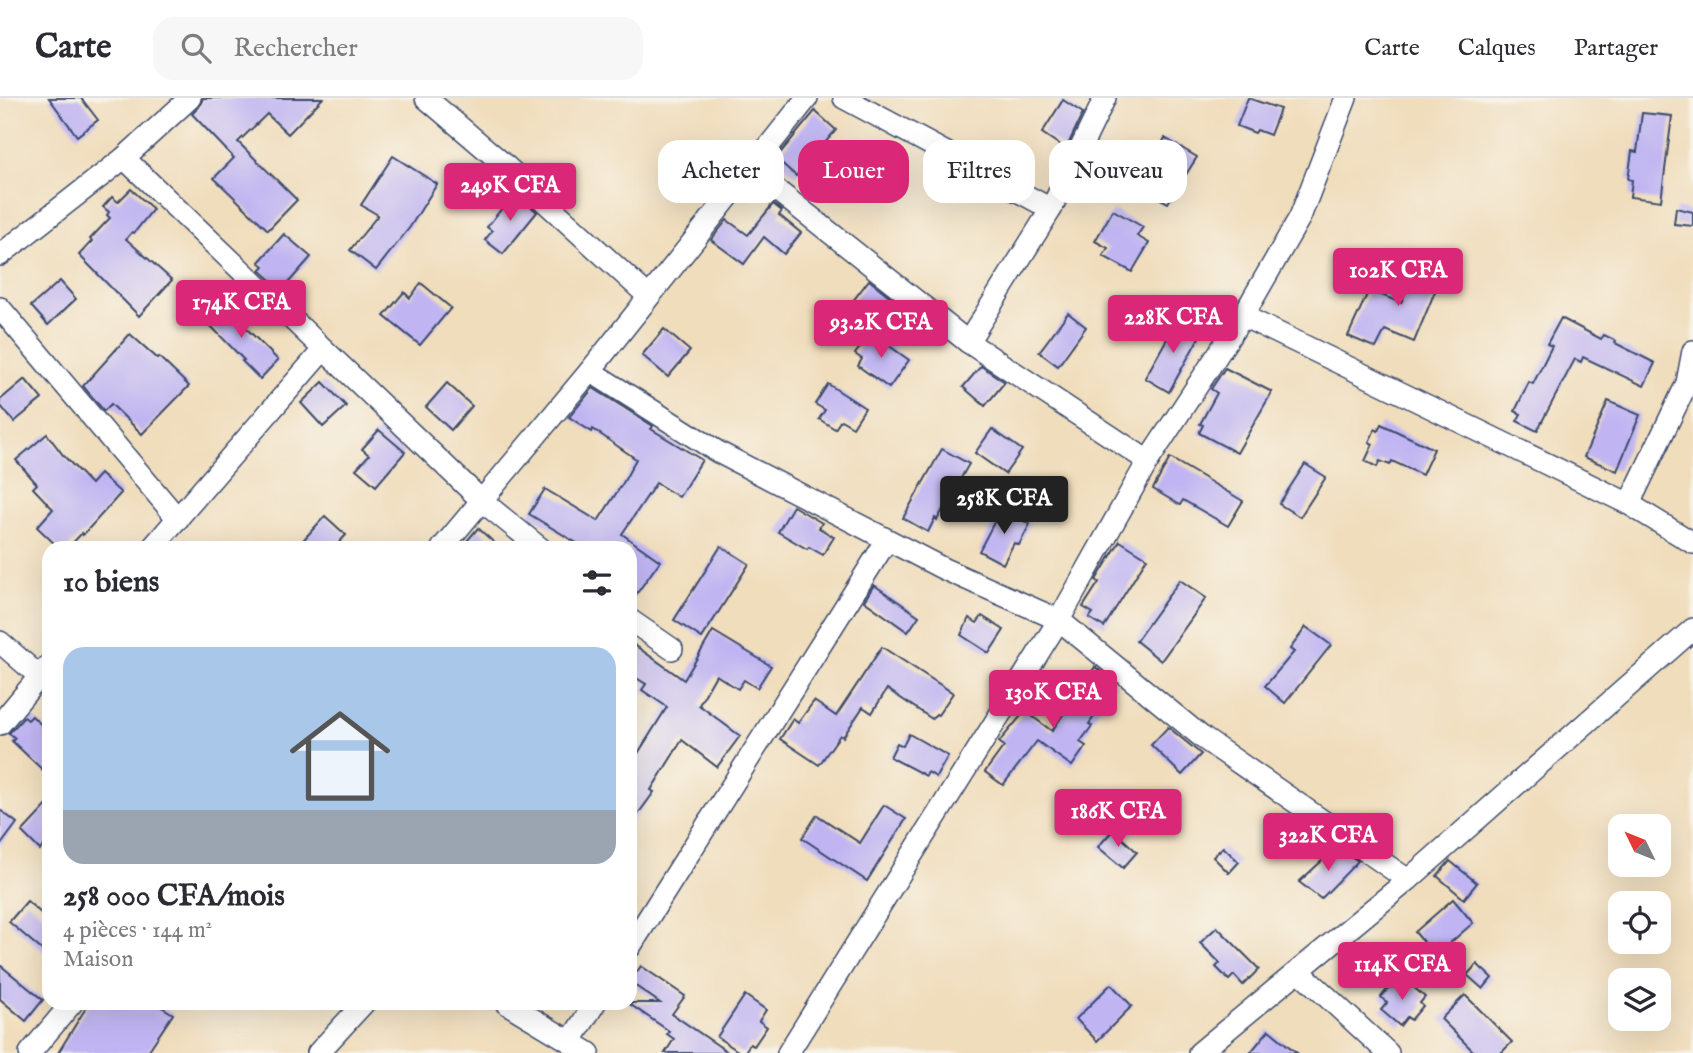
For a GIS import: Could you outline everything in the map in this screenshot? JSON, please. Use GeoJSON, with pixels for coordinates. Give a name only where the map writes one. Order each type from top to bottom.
{"type":"FeatureCollection","features":[{"type":"Feature","properties":{"kind":"street"},"geometry":{"type":"LineString","coordinates":[[0,254],[124,158],[190,98]]}},
{"type":"Feature","properties":{"kind":"street"},"geometry":{"type":"LineString","coordinates":[[426,98],[508,168],[648,296]]}},
{"type":"Feature","properties":{"kind":"street"},"geometry":{"type":"LineString","coordinates":[[773,140],[807,98]]}},
{"type":"Feature","properties":{"kind":"street"},"geometry":{"type":"LineString","coordinates":[[844,98],[1051,209]]}},
{"type":"Feature","properties":{"kind":"street"},"geometry":{"type":"LineString","coordinates":[[968,341],[1051,209],[1105,98]]}},
{"type":"Feature","properties":{"kind":"street"},"geometry":{"type":"LineString","coordinates":[[789,1053],[1059,620],[1148,461],[1243,316],[1300,217],[1346,98]]}},
{"type":"Feature","properties":{"kind":"street"},"geometry":{"type":"LineString","coordinates":[[124,158],[482,501],[531,541]]}},
{"type":"Feature","properties":{"kind":"street"},"geometry":{"type":"LineString","coordinates":[[784,196],[968,341],[1148,461]]}},
{"type":"Feature","properties":{"kind":"street"},"geometry":{"type":"LineString","coordinates":[[448,541],[590,371],[723,203]]}},
{"type":"Feature","properties":{"kind":"street"},"geometry":{"type":"LineString","coordinates":[[0,308],[178,519]]}},
{"type":"Feature","properties":{"kind":"street"},"geometry":{"type":"LineString","coordinates":[[1243,316],[1629,504],[1693,543]]}},
{"type":"Feature","properties":{"kind":"street"},"geometry":{"type":"LineString","coordinates":[[158,541],[323,350]]}},
{"type":"Feature","properties":{"kind":"street"},"geometry":{"type":"LineString","coordinates":[[1629,504],[1687,383],[1693,351]]}},
{"type":"Feature","properties":{"kind":"street"},"geometry":{"type":"LineString","coordinates":[[590,371],[718,452],[943,569],[1059,620],[1203,738],[1408,880]]}},
{"type":"Feature","properties":{"kind":"street"},"geometry":{"type":"LineString","coordinates":[[637,936],[887,540]]}},
{"type":"Feature","properties":{"kind":"street"},"geometry":{"type":"LineString","coordinates":[[637,625],[672,649]]}},
{"type":"Feature","properties":{"kind":"street"},"geometry":{"type":"LineString","coordinates":[[1199,1053],[1408,880],[1693,629]]}},
{"type":"Feature","properties":{"kind":"street"},"geometry":{"type":"LineString","coordinates":[[0,642],[42,669]]}},
{"type":"Feature","properties":{"kind":"street"},"geometry":{"type":"LineString","coordinates":[[0,724],[42,672]]}},
{"type":"Feature","properties":{"kind":"street"},"geometry":{"type":"LineString","coordinates":[[1299,971],[1388,1053]]}},
{"type":"Feature","properties":{"kind":"street"},"geometry":{"type":"LineString","coordinates":[[30,1053],[66,1010]]}},
{"type":"Feature","properties":{"kind":"street"},"geometry":{"type":"LineString","coordinates":[[318,1053],[358,1010]]}},
{"type":"Feature","properties":{"kind":"street"},"geometry":{"type":"LineString","coordinates":[[517,1010],[589,1053]]}},
{"type":"Feature","properties":{"kind":"street"},"geometry":{"type":"LineString","coordinates":[[570,1042],[591,1010]]}},
{"type":"Feature","properties":{"kind":"building"},"geometry":{"type":"Polygon","coordinates":[[[49,98],[81,98],[98,120],[77,136],[49,98]]]}},
{"type":"Feature","properties":{"kind":"building"},"geometry":{"type":"Polygon","coordinates":[[[203,98],[323,98],[288,134],[267,114],[238,142],[297,200],[268,230],[214,178],[234,158],[192,114],[203,98]]]}},
{"type":"Feature","properties":{"kind":"building"},"geometry":{"type":"Polygon","coordinates":[[[1248,98],[1280,109],[1270,135],[1237,126],[1248,98]]]}},
{"type":"Feature","properties":{"kind":"building"},"geometry":{"type":"Polygon","coordinates":[[[1063,100],[1083,113],[1070,140],[1052,140],[1042,133],[1063,100]]]}},
{"type":"Feature","properties":{"kind":"building"},"geometry":{"type":"Polygon","coordinates":[[[815,111],[836,130],[827,140],[798,140],[796,176],[784,165],[784,148],[815,111]]]}},
{"type":"Feature","properties":{"kind":"building"},"geometry":{"type":"Polygon","coordinates":[[[1642,113],[1672,116],[1661,201],[1630,197],[1632,180],[1628,179],[1632,151],[1637,152],[1642,113]]]}},
{"type":"Feature","properties":{"kind":"building"},"geometry":{"type":"Polygon","coordinates":[[[1187,151],[1197,157],[1187,173],[1187,151]]]}},
{"type":"Feature","properties":{"kind":"building"},"geometry":{"type":"Polygon","coordinates":[[[393,156],[437,184],[410,227],[376,270],[350,250],[378,215],[361,205],[393,156]]]}},
{"type":"Feature","properties":{"kind":"building"},"geometry":{"type":"Polygon","coordinates":[[[131,189],[153,209],[126,239],[172,280],[139,316],[79,255],[110,218],[107,215],[109,212],[103,207],[112,197],[118,202],[131,189]]]}},
{"type":"Feature","properties":{"kind":"building"},"geometry":{"type":"Polygon","coordinates":[[[515,192],[537,212],[503,254],[485,240],[492,231],[487,227],[515,192]]]}},
{"type":"Feature","properties":{"kind":"building"},"geometry":{"type":"Polygon","coordinates":[[[773,204],[782,211],[779,215],[801,233],[784,254],[764,237],[744,264],[711,240],[727,220],[748,235],[773,204]]]}},
{"type":"Feature","properties":{"kind":"building"},"geometry":{"type":"Polygon","coordinates":[[[1676,208],[1693,212],[1693,226],[1674,224],[1676,208]]]}},
{"type":"Feature","properties":{"kind":"building"},"geometry":{"type":"Polygon","coordinates":[[[1113,210],[1143,227],[1137,236],[1149,243],[1132,272],[1103,256],[1108,248],[1095,241],[1113,210]]]}},
{"type":"Feature","properties":{"kind":"building"},"geometry":{"type":"Polygon","coordinates":[[[284,234],[311,257],[282,290],[260,270],[264,266],[259,262],[284,234]]]}},
{"type":"Feature","properties":{"kind":"building"},"geometry":{"type":"Polygon","coordinates":[[[1419,260],[1449,273],[1443,286],[1438,284],[1414,342],[1385,330],[1376,348],[1348,336],[1369,290],[1401,303],[1419,260]]]}},
{"type":"Feature","properties":{"kind":"building"},"geometry":{"type":"Polygon","coordinates":[[[869,280],[897,302],[875,331],[846,310],[869,280]]]}},
{"type":"Feature","properties":{"kind":"building"},"geometry":{"type":"Polygon","coordinates":[[[60,281],[76,299],[48,325],[31,306],[60,281]]]}},
{"type":"Feature","properties":{"kind":"building"},"geometry":{"type":"Polygon","coordinates":[[[421,283],[451,308],[420,345],[384,316],[404,292],[410,298],[421,283]]]}},
{"type":"Feature","properties":{"kind":"building"},"geometry":{"type":"Polygon","coordinates":[[[219,301],[278,360],[260,379],[202,317],[219,301]]]}},
{"type":"Feature","properties":{"kind":"building"},"geometry":{"type":"Polygon","coordinates":[[[1068,313],[1086,327],[1058,366],[1039,352],[1068,313]]]}},
{"type":"Feature","properties":{"kind":"building"},"geometry":{"type":"Polygon","coordinates":[[[1561,318],[1601,339],[1604,335],[1655,363],[1644,386],[1583,357],[1581,362],[1575,359],[1537,431],[1517,421],[1521,414],[1515,411],[1529,382],[1533,384],[1552,346],[1547,344],[1561,318]]]}},
{"type":"Feature","properties":{"kind":"building"},"geometry":{"type":"Polygon","coordinates":[[[1178,319],[1202,332],[1169,392],[1145,378],[1178,319]]]}},
{"type":"Feature","properties":{"kind":"building"},"geometry":{"type":"Polygon","coordinates":[[[664,329],[690,351],[668,377],[642,355],[664,329]]]}},
{"type":"Feature","properties":{"kind":"building"},"geometry":{"type":"Polygon","coordinates":[[[871,333],[909,360],[889,388],[858,366],[862,359],[855,354],[871,333]]]}},
{"type":"Feature","properties":{"kind":"building"},"geometry":{"type":"Polygon","coordinates":[[[130,334],[189,386],[142,434],[111,404],[104,411],[83,386],[130,334]]]}},
{"type":"Feature","properties":{"kind":"building"},"geometry":{"type":"Polygon","coordinates":[[[981,366],[1005,382],[985,406],[963,387],[981,366]]]}},
{"type":"Feature","properties":{"kind":"building"},"geometry":{"type":"Polygon","coordinates":[[[1225,368],[1272,392],[1237,453],[1199,433],[1203,425],[1200,424],[1217,393],[1211,389],[1225,368]]]}},
{"type":"Feature","properties":{"kind":"building"},"geometry":{"type":"Polygon","coordinates":[[[25,379],[42,399],[14,422],[0,405],[0,400],[25,379]]]}},
{"type":"Feature","properties":{"kind":"building"},"geometry":{"type":"Polygon","coordinates":[[[323,382],[346,406],[323,427],[301,403],[323,382]]]}},
{"type":"Feature","properties":{"kind":"building"},"geometry":{"type":"Polygon","coordinates":[[[447,383],[472,406],[451,430],[426,407],[447,383]]]}},
{"type":"Feature","properties":{"kind":"building"},"geometry":{"type":"Polygon","coordinates":[[[828,384],[865,408],[853,427],[841,420],[835,429],[819,419],[825,410],[815,404],[828,384]]]}},
{"type":"Feature","properties":{"kind":"building"},"geometry":{"type":"Polygon","coordinates":[[[593,388],[653,426],[651,429],[702,460],[679,497],[656,483],[622,534],[632,541],[573,541],[529,514],[545,489],[598,521],[636,459],[593,429],[592,432],[569,417],[593,388]]]}},
{"type":"Feature","properties":{"kind":"building"},"geometry":{"type":"Polygon","coordinates":[[[1608,401],[1640,415],[1617,471],[1584,457],[1608,401]]]}},
{"type":"Feature","properties":{"kind":"building"},"geometry":{"type":"Polygon","coordinates":[[[1381,424],[1434,449],[1422,475],[1392,461],[1390,465],[1380,461],[1377,467],[1365,461],[1373,444],[1369,442],[1375,429],[1378,431],[1381,424]]]}},
{"type":"Feature","properties":{"kind":"building"},"geometry":{"type":"Polygon","coordinates":[[[992,429],[1022,450],[1005,474],[975,453],[992,429]]]}},
{"type":"Feature","properties":{"kind":"building"},"geometry":{"type":"Polygon","coordinates":[[[379,430],[405,452],[376,486],[356,469],[369,455],[362,449],[379,430]]]}},
{"type":"Feature","properties":{"kind":"building"},"geometry":{"type":"Polygon","coordinates":[[[47,434],[91,484],[100,474],[121,493],[75,541],[52,541],[37,527],[53,509],[33,488],[37,484],[16,460],[47,434]]]}},
{"type":"Feature","properties":{"kind":"building"},"geometry":{"type":"Polygon","coordinates":[[[942,449],[969,464],[928,532],[903,518],[942,449]]]}},
{"type":"Feature","properties":{"kind":"building"},"geometry":{"type":"Polygon","coordinates":[[[1170,458],[1243,501],[1228,526],[1183,500],[1180,505],[1153,489],[1170,458]]]}},
{"type":"Feature","properties":{"kind":"building"},"geometry":{"type":"Polygon","coordinates":[[[1305,464],[1326,477],[1300,517],[1279,504],[1305,464]]]}},
{"type":"Feature","properties":{"kind":"building"},"geometry":{"type":"Polygon","coordinates":[[[793,506],[822,523],[819,528],[834,537],[823,555],[778,532],[793,506]]]}},
{"type":"Feature","properties":{"kind":"building"},"geometry":{"type":"Polygon","coordinates":[[[1001,509],[1030,524],[1019,545],[1014,543],[1003,564],[979,551],[1001,509]]]}},
{"type":"Feature","properties":{"kind":"building"},"geometry":{"type":"Polygon","coordinates":[[[325,516],[346,535],[340,541],[302,541],[325,516]]]}},
{"type":"Feature","properties":{"kind":"building"},"geometry":{"type":"Polygon","coordinates":[[[478,528],[492,541],[467,541],[478,528]]]}},
{"type":"Feature","properties":{"kind":"building"},"geometry":{"type":"Polygon","coordinates":[[[1120,541],[1147,558],[1104,627],[1089,618],[1093,613],[1083,607],[1120,541]]]}},
{"type":"Feature","properties":{"kind":"building"},"geometry":{"type":"Polygon","coordinates":[[[637,545],[660,561],[637,593],[637,545]]]}},
{"type":"Feature","properties":{"kind":"building"},"geometry":{"type":"Polygon","coordinates":[[[721,546],[749,564],[702,638],[674,620],[721,546]]]}},
{"type":"Feature","properties":{"kind":"building"},"geometry":{"type":"Polygon","coordinates":[[[1180,580],[1206,598],[1161,661],[1136,641],[1180,580]]]}},
{"type":"Feature","properties":{"kind":"building"},"geometry":{"type":"Polygon","coordinates":[[[874,585],[919,616],[908,632],[864,601],[874,585]]]}},
{"type":"Feature","properties":{"kind":"building"},"geometry":{"type":"Polygon","coordinates":[[[982,616],[1004,630],[989,653],[961,635],[969,618],[977,623],[982,616]]]}},
{"type":"Feature","properties":{"kind":"building"},"geometry":{"type":"Polygon","coordinates":[[[1306,627],[1331,645],[1285,703],[1265,686],[1294,652],[1290,649],[1306,627]]]}},
{"type":"Feature","properties":{"kind":"building"},"geometry":{"type":"Polygon","coordinates":[[[713,631],[771,666],[757,688],[744,680],[738,689],[716,675],[699,705],[740,736],[717,767],[682,740],[651,790],[654,792],[637,815],[637,755],[667,707],[642,690],[646,684],[637,678],[637,647],[684,680],[713,631]]]}},
{"type":"Feature","properties":{"kind":"building"},"geometry":{"type":"Polygon","coordinates":[[[882,647],[953,693],[938,715],[932,719],[887,689],[872,713],[863,707],[843,737],[840,735],[819,765],[780,739],[793,719],[798,723],[814,701],[836,716],[882,647]]]}},
{"type":"Feature","properties":{"kind":"building"},"geometry":{"type":"Polygon","coordinates":[[[1095,667],[1116,684],[1089,724],[1092,726],[1080,742],[1086,746],[1072,766],[1037,741],[1003,785],[985,772],[1004,746],[999,742],[1025,711],[1052,731],[1095,667]]]}},
{"type":"Feature","properties":{"kind":"building"},"geometry":{"type":"Polygon","coordinates":[[[32,716],[42,725],[42,769],[12,741],[15,738],[9,733],[24,717],[28,720],[32,716]]]}},
{"type":"Feature","properties":{"kind":"building"},"geometry":{"type":"Polygon","coordinates":[[[1168,727],[1201,754],[1182,775],[1151,745],[1168,727]]]}},
{"type":"Feature","properties":{"kind":"building"},"geometry":{"type":"Polygon","coordinates":[[[909,734],[948,756],[936,777],[928,772],[926,776],[890,757],[897,743],[903,746],[909,734]]]}},
{"type":"Feature","properties":{"kind":"building"},"geometry":{"type":"Polygon","coordinates":[[[884,805],[906,819],[867,881],[802,838],[817,815],[860,843],[884,805]]]}},
{"type":"Feature","properties":{"kind":"building"},"geometry":{"type":"Polygon","coordinates":[[[0,810],[17,823],[0,846],[0,810]]]}},
{"type":"Feature","properties":{"kind":"building"},"geometry":{"type":"Polygon","coordinates":[[[42,811],[42,848],[40,850],[22,832],[42,811]]]}},
{"type":"Feature","properties":{"kind":"building"},"geometry":{"type":"Polygon","coordinates":[[[1113,830],[1137,852],[1123,868],[1098,847],[1113,830]]]}},
{"type":"Feature","properties":{"kind":"building"},"geometry":{"type":"Polygon","coordinates":[[[1223,847],[1239,862],[1229,873],[1213,857],[1223,847]]]}},
{"type":"Feature","properties":{"kind":"building"},"geometry":{"type":"Polygon","coordinates":[[[1337,847],[1358,861],[1321,899],[1299,882],[1337,847]]]}},
{"type":"Feature","properties":{"kind":"building"},"geometry":{"type":"Polygon","coordinates":[[[1450,861],[1477,883],[1464,899],[1437,876],[1450,861]]]}},
{"type":"Feature","properties":{"kind":"building"},"geometry":{"type":"Polygon","coordinates":[[[1453,899],[1473,923],[1435,956],[1415,932],[1453,899]]]}},
{"type":"Feature","properties":{"kind":"building"},"geometry":{"type":"Polygon","coordinates":[[[27,901],[42,914],[42,950],[9,922],[27,901]]]}},
{"type":"Feature","properties":{"kind":"building"},"geometry":{"type":"Polygon","coordinates":[[[1217,927],[1259,969],[1243,985],[1234,975],[1229,980],[1216,967],[1220,963],[1200,943],[1217,927]]]}},
{"type":"Feature","properties":{"kind":"building"},"geometry":{"type":"Polygon","coordinates":[[[1477,964],[1492,978],[1483,989],[1467,975],[1477,964]]]}},
{"type":"Feature","properties":{"kind":"building"},"geometry":{"type":"Polygon","coordinates":[[[0,965],[42,1001],[26,1021],[0,999],[0,965]]]}},
{"type":"Feature","properties":{"kind":"building"},"geometry":{"type":"Polygon","coordinates":[[[641,966],[685,996],[672,1014],[729,1053],[665,1053],[674,1039],[667,1034],[669,1031],[637,1009],[637,1003],[660,1003],[637,987],[637,972],[641,966]]]}},
{"type":"Feature","properties":{"kind":"building"},"geometry":{"type":"Polygon","coordinates":[[[1404,979],[1425,997],[1420,1003],[1423,1006],[1411,1020],[1407,1017],[1400,1026],[1381,1010],[1387,1003],[1381,997],[1395,980],[1400,984],[1404,979]]]}},
{"type":"Feature","properties":{"kind":"building"},"geometry":{"type":"Polygon","coordinates":[[[1111,984],[1132,1006],[1097,1041],[1076,1019],[1111,984]]]}},
{"type":"Feature","properties":{"kind":"building"},"geometry":{"type":"Polygon","coordinates":[[[745,995],[766,1010],[759,1021],[767,1027],[754,1046],[750,1044],[744,1053],[741,1053],[717,1037],[745,995]]]}},
{"type":"Feature","properties":{"kind":"building"},"geometry":{"type":"Polygon","coordinates":[[[1465,995],[1512,1042],[1501,1053],[1475,1053],[1441,1019],[1465,995]]]}},
{"type":"Feature","properties":{"kind":"building"},"geometry":{"type":"Polygon","coordinates":[[[85,1010],[166,1010],[173,1014],[147,1053],[58,1053],[85,1010]]]}},
{"type":"Feature","properties":{"kind":"building"},"geometry":{"type":"Polygon","coordinates":[[[1269,1030],[1297,1053],[1250,1053],[1269,1030]]]}}]}
